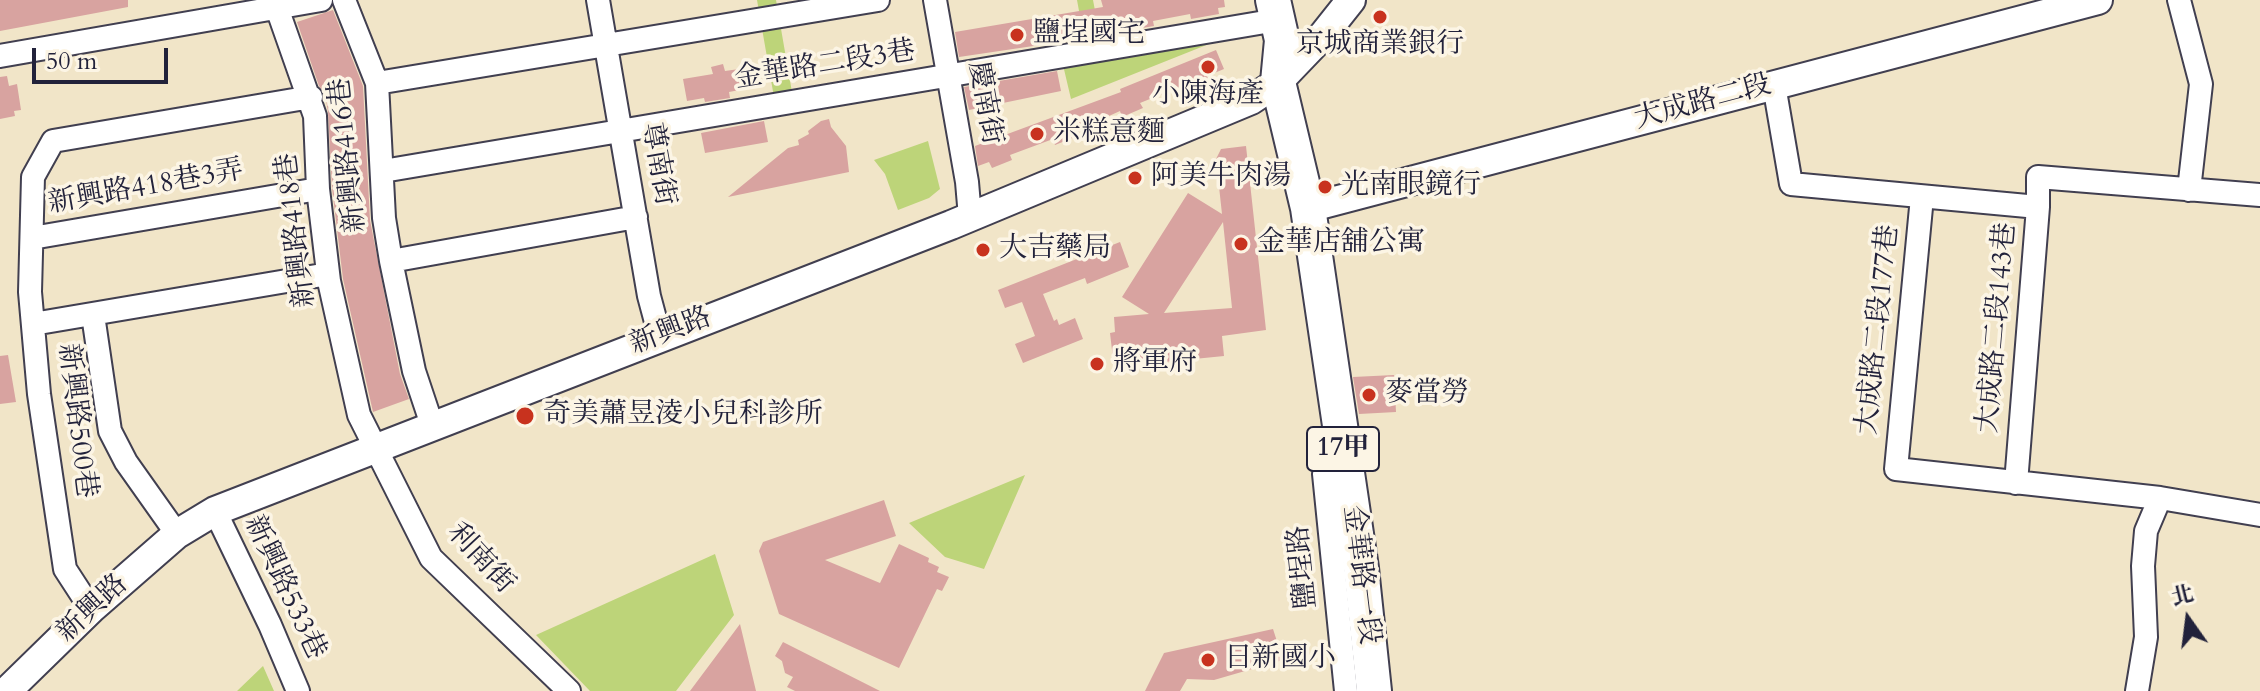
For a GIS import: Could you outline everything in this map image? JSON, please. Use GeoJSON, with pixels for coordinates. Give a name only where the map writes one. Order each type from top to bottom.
{"type":"FeatureCollection","features":[{"type":"Feature","properties":{"kind":"main road","name":"17甲"},"geometry":{"type":"LineString","coordinates":[[1275,10],[1282,40],[1278,82]]}},
{"type":"Feature","properties":{"kind":"main road","name":"金華路一段"},"geometry":{"type":"LineString","coordinates":[[1278,82],[1308,208],[1361,568],[1374,691]]}},
{"type":"Feature","properties":{"kind":"street"},"geometry":{"type":"LineString","coordinates":[[0,56],[321,0]]}},
{"type":"Feature","properties":{"kind":"street","name":"新興路416巷"},"geometry":{"type":"LineString","coordinates":[[344,0],[377,83],[384,218],[414,371],[432,425]]}},
{"type":"Feature","properties":{"kind":"street","name":"尊南街"},"geometry":{"type":"LineString","coordinates":[[598,0],[649,296],[660,337]]}},
{"type":"Feature","properties":{"kind":"street"},"geometry":{"type":"LineString","coordinates":[[377,83],[878,0]]}},
{"type":"Feature","properties":{"kind":"street","name":"慶南街"},"geometry":{"type":"LineString","coordinates":[[935,0],[967,182],[970,217]]}},
{"type":"Feature","properties":{"kind":"street","name":"新興路"},"geometry":{"type":"LineString","coordinates":[[7,691],[91,609],[177,534],[215,511],[970,217],[1251,100],[1278,82],[1324,34],[1351,0]]}},
{"type":"Feature","properties":{"kind":"street","name":"大成路二段"},"geometry":{"type":"LineString","coordinates":[[1308,208],[2098,0]]}},
{"type":"Feature","properties":{"kind":"street"},"geometry":{"type":"LineString","coordinates":[[2179,0],[2201,84],[2189,190],[2260,195]]}},
{"type":"Feature","properties":{"kind":"street","name":"新興路418巷"},"geometry":{"type":"LineString","coordinates":[[277,8],[311,97],[328,274],[359,415],[374,447]]}},
{"type":"Feature","properties":{"kind":"street","name":"金華路二段3巷"},"geometry":{"type":"LineString","coordinates":[[383,171],[949,77],[1275,10]]}},
{"type":"Feature","properties":{"kind":"street","name":"大成路二段177巷"},"geometry":{"type":"LineString","coordinates":[[1774,85],[1791,184],[2038,207]]}},
{"type":"Feature","properties":{"kind":"street","name":"新興路500巷"},"geometry":{"type":"LineString","coordinates":[[91,609],[65,569],[39,394],[30,292],[33,177],[53,141],[311,97]]}},
{"type":"Feature","properties":{"kind":"street","name":"大成路二段143巷"},"geometry":{"type":"LineString","coordinates":[[2016,483],[2038,177],[2189,190]]}},
{"type":"Feature","properties":{"kind":"street","name":"新興路418巷3弄"},"geometry":{"type":"LineString","coordinates":[[32,238],[318,189]]}},
{"type":"Feature","properties":{"kind":"street","name":"大成路二段177巷"},"geometry":{"type":"LineString","coordinates":[[1922,197],[1896,469],[2016,483]]}},
{"type":"Feature","properties":{"kind":"street","name":"新興路416巷"},"geometry":{"type":"LineString","coordinates":[[391,261],[636,217]]}},
{"type":"Feature","properties":{"kind":"street"},"geometry":{"type":"LineString","coordinates":[[33,324],[328,274]]}},
{"type":"Feature","properties":{"kind":"street"},"geometry":{"type":"LineString","coordinates":[[93,315],[110,431],[126,462],[177,534]]}},
{"type":"Feature","properties":{"kind":"street","name":"鹽埕路"},"geometry":{"type":"LineString","coordinates":[[1342,442],[1324,474],[1346,691]]}},
{"type":"Feature","properties":{"kind":"street","name":"利南街"},"geometry":{"type":"LineString","coordinates":[[374,447],[431,558],[569,691]]}},
{"type":"Feature","properties":{"kind":"street"},"geometry":{"type":"LineString","coordinates":[[2016,483],[2160,498],[2260,515]]}},
{"type":"Feature","properties":{"kind":"street"},"geometry":{"type":"LineString","coordinates":[[2137,691],[2146,637],[2143,566],[2146,531],[2160,498]]}},
{"type":"Feature","properties":{"kind":"street","name":"新興路533巷"},"geometry":{"type":"LineString","coordinates":[[215,511],[298,691]]}},
{"type":"Feature","properties":{"kind":"green space"},"geometry":{"type":"Polygon","coordinates":[[[757,0],[776,0],[793,98],[775,103],[757,0]]]}},
{"type":"Feature","properties":{"kind":"green space"},"geometry":{"type":"Polygon","coordinates":[[[1077,0],[1093,0],[1104,58],[1229,36],[1071,99],[1063,65],[1088,60],[1077,0]]]}},
{"type":"Feature","properties":{"kind":"green space"},"geometry":{"type":"Polygon","coordinates":[[[928,141],[940,189],[929,198],[898,210],[885,174],[874,160],[928,141]]]}},
{"type":"Feature","properties":{"kind":"green space"},"geometry":{"type":"Polygon","coordinates":[[[1025,475],[984,569],[945,557],[909,523],[1025,475]]]}},
{"type":"Feature","properties":{"kind":"green space"},"geometry":{"type":"Polygon","coordinates":[[[715,554],[734,615],[676,691],[590,691],[536,635],[715,554]]]}},
{"type":"Feature","properties":{"kind":"green space"},"geometry":{"type":"Polygon","coordinates":[[[263,666],[274,691],[237,691],[263,666]]]}},
{"type":"Feature","properties":{"kind":"building"},"geometry":{"type":"Polygon","coordinates":[[[0,0],[128,0],[128,7],[0,31],[0,0]]]}},
{"type":"Feature","properties":{"kind":"building"},"geometry":{"type":"Polygon","coordinates":[[[1101,0],[1224,0],[1225,7],[1218,8],[1219,14],[1191,19],[1190,14],[1153,21],[1154,26],[1130,30],[1129,26],[1067,41],[959,57],[955,32],[1103,7],[1101,0]]]}},
{"type":"Feature","properties":{"kind":"building"},"geometry":{"type":"Polygon","coordinates":[[[333,10],[363,86],[370,220],[400,374],[409,399],[373,412],[343,279],[325,94],[319,86],[297,22],[333,10]]]}},
{"type":"Feature","properties":{"kind":"building"},"geometry":{"type":"Polygon","coordinates":[[[1216,50],[1224,69],[1207,76],[1209,81],[1185,92],[1182,86],[1140,103],[1143,108],[1122,117],[1120,111],[1078,130],[1080,135],[1055,145],[1053,139],[1010,155],[1012,160],[992,168],[989,162],[978,166],[975,146],[1121,92],[1120,89],[1216,50]]]}},
{"type":"Feature","properties":{"kind":"building"},"geometry":{"type":"Polygon","coordinates":[[[723,64],[725,71],[746,68],[750,88],[729,92],[730,98],[687,101],[683,79],[713,74],[711,67],[723,64]]]}},
{"type":"Feature","properties":{"kind":"building","name":"鹽埕國宅"},"geometry":{"type":"Polygon","coordinates":[[[1057,71],[1061,91],[969,110],[964,87],[1057,71]]]}},
{"type":"Feature","properties":{"kind":"building"},"geometry":{"type":"Polygon","coordinates":[[[7,76],[9,86],[17,84],[21,110],[14,111],[15,116],[0,119],[0,77],[7,76]]]}},
{"type":"Feature","properties":{"kind":"building"},"geometry":{"type":"Polygon","coordinates":[[[829,119],[831,127],[846,146],[849,172],[728,197],[788,148],[799,145],[798,140],[809,134],[808,131],[829,119]]]}},
{"type":"Feature","properties":{"kind":"building"},"geometry":{"type":"Polygon","coordinates":[[[764,121],[768,142],[705,153],[701,133],[764,121]]]}},
{"type":"Feature","properties":{"kind":"building"},"geometry":{"type":"Polygon","coordinates":[[[1246,146],[1266,330],[1222,336],[1224,356],[1114,367],[1110,333],[1115,332],[1114,317],[1149,314],[1122,297],[1188,193],[1222,214],[1216,159],[1221,149],[1246,146]],[[1223,222],[1164,313],[1232,308],[1223,222]]]}},
{"type":"Feature","properties":{"kind":"building"},"geometry":{"type":"Polygon","coordinates":[[[1120,242],[1129,267],[1087,284],[1085,278],[1043,294],[1054,321],[1057,319],[1059,325],[1075,318],[1083,339],[1023,363],[1015,344],[1035,336],[1022,302],[1005,308],[998,290],[1120,242]]]}},
{"type":"Feature","properties":{"kind":"building"},"geometry":{"type":"Polygon","coordinates":[[[8,355],[16,402],[0,404],[0,356],[8,355]]]}},
{"type":"Feature","properties":{"kind":"building","name":"麥當勞"},"geometry":{"type":"Polygon","coordinates":[[[1394,375],[1396,412],[1359,414],[1353,377],[1394,375]]]}},
{"type":"Feature","properties":{"kind":"building"},"geometry":{"type":"Polygon","coordinates":[[[884,500],[896,536],[825,560],[880,583],[899,544],[929,558],[928,562],[939,567],[937,572],[949,577],[942,591],[937,589],[899,668],[779,614],[759,551],[763,542],[884,500]]]}},
{"type":"Feature","properties":{"kind":"building"},"geometry":{"type":"Polygon","coordinates":[[[740,624],[756,691],[690,691],[740,624]]]}},
{"type":"Feature","properties":{"kind":"building"},"geometry":{"type":"Polygon","coordinates":[[[1273,629],[1283,660],[1214,680],[1187,679],[1180,691],[1145,691],[1164,653],[1273,629]]]}},
{"type":"Feature","properties":{"kind":"building"},"geometry":{"type":"Polygon","coordinates":[[[783,642],[880,691],[795,691],[787,687],[793,677],[785,673],[782,661],[775,656],[783,642]]]}},
{"type":"Feature","properties":{"kind":"place","name":"京城商業銀行"},"geometry":{"type":"Point","coordinates":[1380,17]}},
{"type":"Feature","properties":{"kind":"place","name":"鹽埕國宅"},"geometry":{"type":"Point","coordinates":[1017,35]}},
{"type":"Feature","properties":{"kind":"place","name":"小陳海產"},"geometry":{"type":"Point","coordinates":[1208,67]}},
{"type":"Feature","properties":{"kind":"place","name":"米糕意麵"},"geometry":{"type":"Point","coordinates":[1037,134]}},
{"type":"Feature","properties":{"kind":"place","name":"阿美牛肉湯"},"geometry":{"type":"Point","coordinates":[1135,178]}},
{"type":"Feature","properties":{"kind":"place","name":"光南眼鏡行"},"geometry":{"type":"Point","coordinates":[1325,187]}},
{"type":"Feature","properties":{"kind":"place","name":"金華店舖公寓"},"geometry":{"type":"Point","coordinates":[1241,244]}},
{"type":"Feature","properties":{"kind":"place","name":"大吉藥局"},"geometry":{"type":"Point","coordinates":[983,250]}},
{"type":"Feature","properties":{"kind":"place","name":"將軍府"},"geometry":{"type":"Point","coordinates":[1097,364]}},
{"type":"Feature","properties":{"kind":"place","name":"麥當勞"},"geometry":{"type":"Point","coordinates":[1369,395]}},
{"type":"Feature","properties":{"kind":"place","name":"奇美蕭昱淩小兒科診所"},"geometry":{"type":"Point","coordinates":[525,416]}},
{"type":"Feature","properties":{"kind":"place","name":"日新國小"},"geometry":{"type":"Point","coordinates":[1208,660]}}]}
